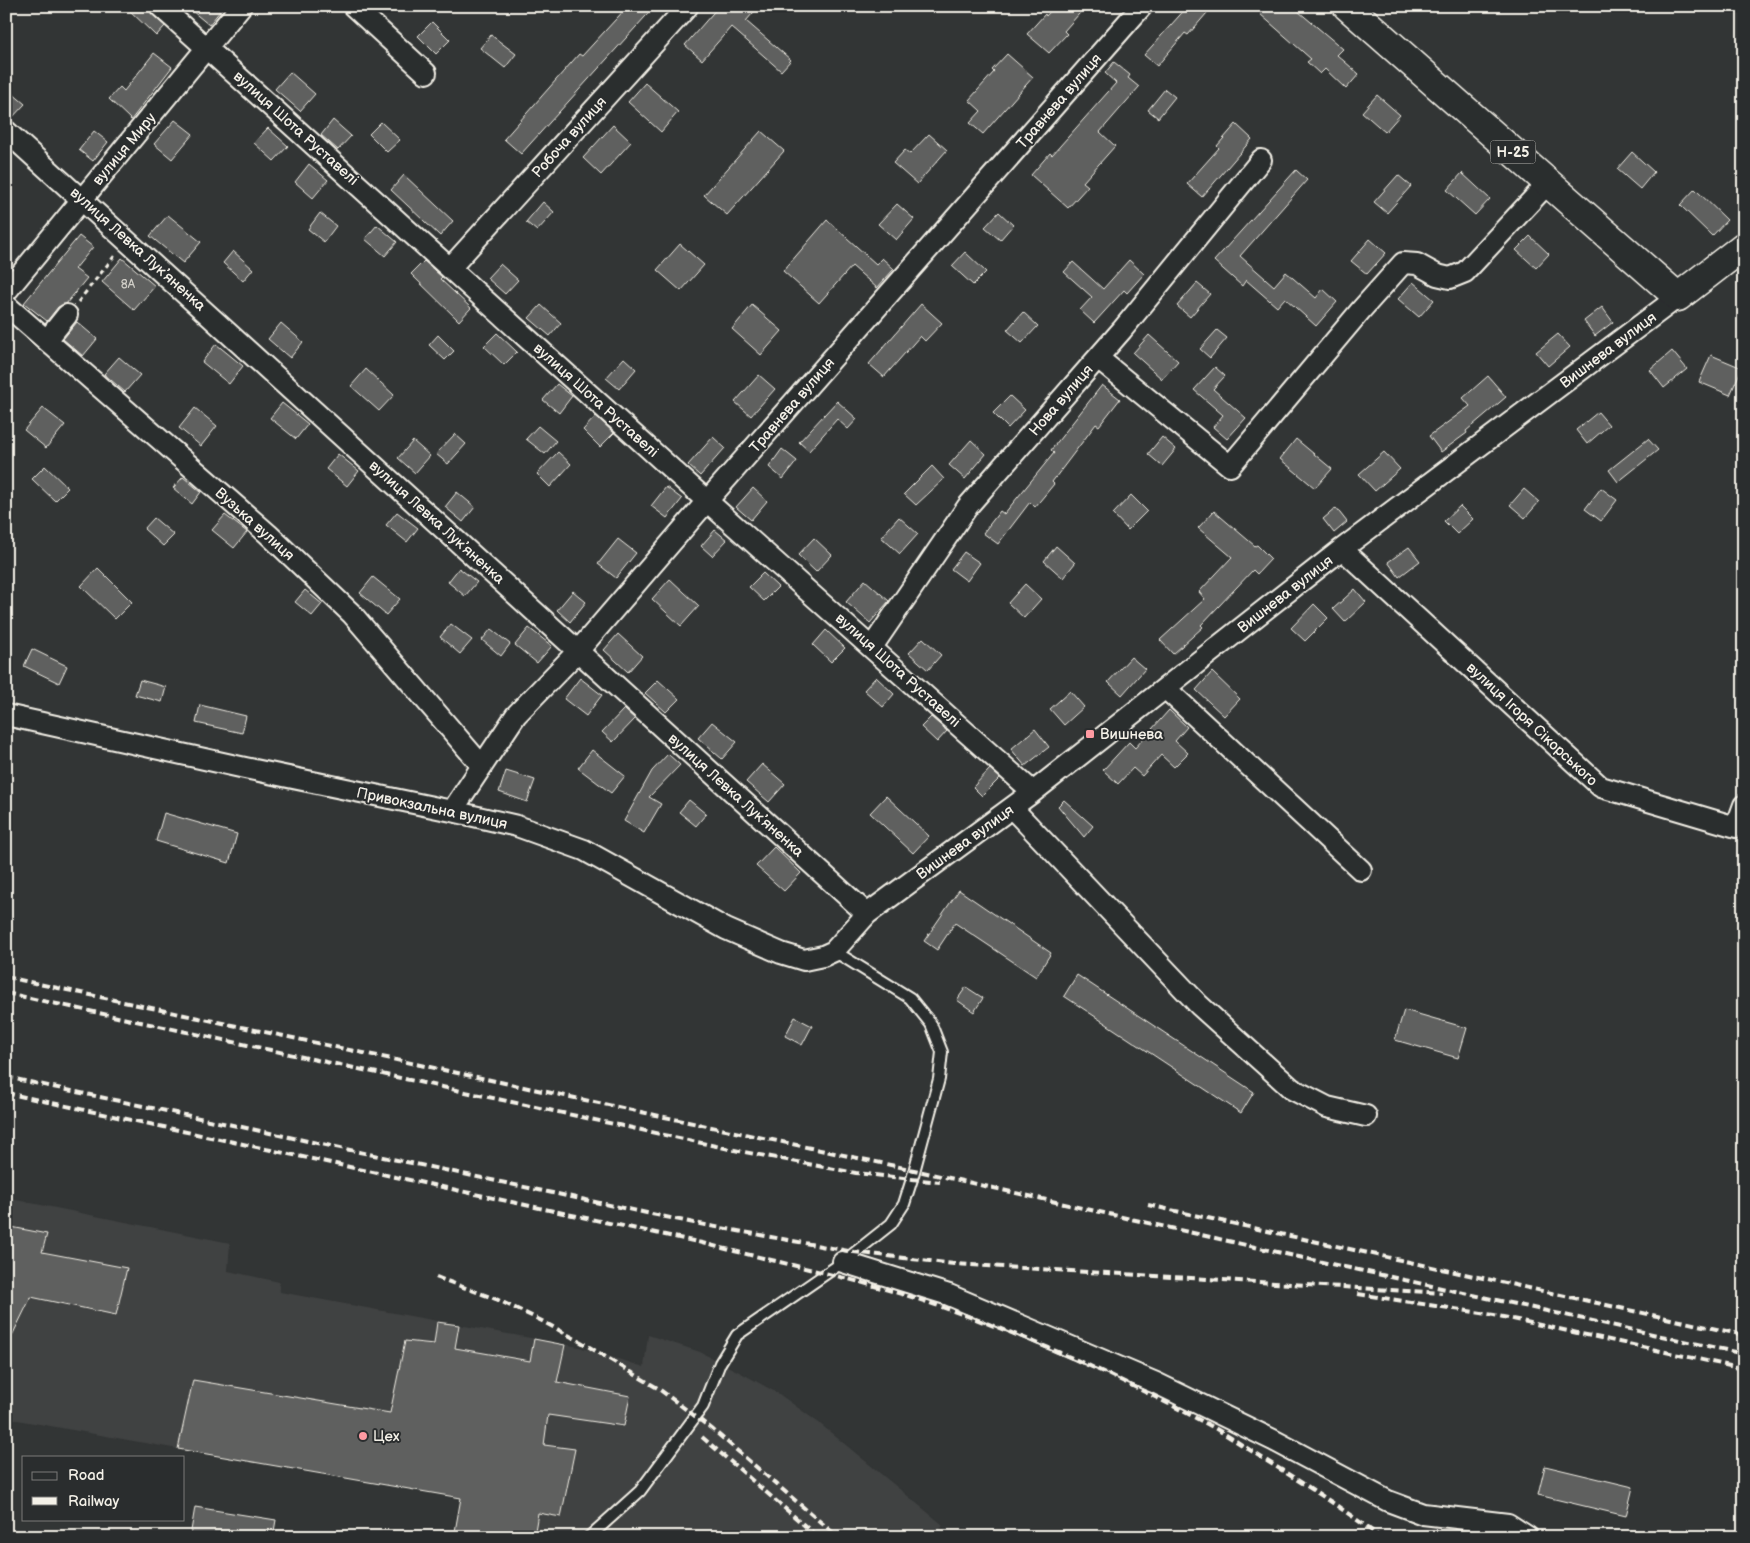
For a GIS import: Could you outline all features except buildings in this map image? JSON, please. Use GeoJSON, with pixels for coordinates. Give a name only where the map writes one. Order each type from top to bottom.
{"type":"FeatureCollection","features":[{"type":"Feature","properties":{"kind":"main road","name":"Н-25"},"geometry":{"type":"LineString","coordinates":[[1347,6],[1678,297]]}},
{"type":"Feature","properties":{"kind":"main road","name":"Вишнева вулиця"},"geometry":{"type":"LineString","coordinates":[[1678,297],[1744,246]]}},
{"type":"Feature","properties":{"kind":"street","name":"вулиця Шота Руставелі"},"geometry":{"type":"LineString","coordinates":[[160,6],[707,501],[1033,792]]}},
{"type":"Feature","properties":{"kind":"street","name":"вулиця Миру"},"geometry":{"type":"LineString","coordinates":[[6,292],[208,49],[241,6]]}},
{"type":"Feature","properties":{"kind":"street"},"geometry":{"type":"LineString","coordinates":[[353,6],[426,74]]}},
{"type":"Feature","properties":{"kind":"street","name":"Робоча вулиця"},"geometry":{"type":"LineString","coordinates":[[450,268],[688,6]]}},
{"type":"Feature","properties":{"kind":"street","name":"Травнева вулиця"},"geometry":{"type":"LineString","coordinates":[[452,811],[516,716],[578,651],[707,501],[1142,6]]}},
{"type":"Feature","properties":{"kind":"street","name":"вулиця Левка Лукʼяненка"},"geometry":{"type":"LineString","coordinates":[[6,131],[867,914]]}},
{"type":"Feature","properties":{"kind":"street","name":"Нова вулиця"},"geometry":{"type":"LineString","coordinates":[[872,647],[968,506],[1098,358],[1261,160]]}},
{"type":"Feature","properties":{"kind":"street"},"geometry":{"type":"LineString","coordinates":[[1098,358],[1230,466],[1403,263],[1418,264],[1437,275],[1450,278],[1465,272],[1548,183]]}},
{"type":"Feature","properties":{"kind":"street","name":"Вишнева вулиця"},"geometry":{"type":"LineString","coordinates":[[834,951],[867,914],[1012,808],[1342,549],[1678,297]]}},
{"type":"Feature","properties":{"kind":"street","name":"Вузька вулиця"},"geometry":{"type":"LineString","coordinates":[[6,305],[268,534],[352,614],[482,766]]}},
{"type":"Feature","properties":{"kind":"street"},"geometry":{"type":"LineString","coordinates":[[47,340],[67,315]]}},
{"type":"Feature","properties":{"kind":"street","name":"вулиця Ігоря Сікорського"},"geometry":{"type":"LineString","coordinates":[[1342,549],[1601,787],[1740,828],[1744,805]]}},
{"type":"Feature","properties":{"kind":"street"},"geometry":{"type":"LineString","coordinates":[[1165,688],[1361,870]]}},
{"type":"Feature","properties":{"kind":"street","name":"Привокзальна вулиця"},"geometry":{"type":"LineString","coordinates":[[6,715],[517,826],[584,850],[726,929],[781,953],[804,960],[823,956],[834,951]]}},
{"type":"Feature","properties":{"kind":"street"},"geometry":{"type":"LineString","coordinates":[[1012,808],[1199,1005],[1292,1089],[1326,1107],[1366,1116]]}},
{"type":"Feature","properties":{"kind":"street"},"geometry":{"type":"LineString","coordinates":[[842,1262],[950,1295],[1156,1383],[1273,1440],[1388,1501],[1423,1514],[1508,1524],[1528,1537]]}},
{"type":"Feature","properties":{"kind":"lane"},"geometry":{"type":"LineString","coordinates":[[589,1537],[640,1491],[703,1406],[720,1363],[737,1335],[842,1262],[891,1224],[904,1204],[938,1079],[942,1052],[931,1024],[910,998],[834,951]]}},
{"type":"Feature","properties":{"kind":"path"},"geometry":{"type":"LineString","coordinates":[[67,315],[120,248]]}},
{"type":"Feature","properties":{"kind":"shaded area"},"geometry":{"type":"Polygon","coordinates":[[[6,1198],[230,1243],[228,1271],[279,1282],[280,1292],[579,1347],[644,1367],[648,1335],[700,1352],[779,1394],[819,1423],[943,1525],[936,1537],[454,1537],[460,1497],[6,1418],[6,1198]]]}},
{"type":"Feature","properties":{"kind":"railway"},"geometry":{"type":"LineString","coordinates":[[6,977],[914,1170],[1299,1257],[1744,1354]]}},
{"type":"Feature","properties":{"kind":"railway"},"geometry":{"type":"LineString","coordinates":[[6,993],[739,1151],[856,1173],[940,1182]]}},
{"type":"Feature","properties":{"kind":"railway"},"geometry":{"type":"LineString","coordinates":[[6,1077],[694,1223],[854,1252],[954,1264],[1442,1293]]}},
{"type":"Feature","properties":{"kind":"railway"},"geometry":{"type":"LineString","coordinates":[[6,1093],[702,1243],[849,1279],[936,1305],[1075,1359],[1209,1425],[1339,1507],[1380,1537]]}},
{"type":"Feature","properties":{"kind":"railway"},"geometry":{"type":"LineString","coordinates":[[1148,1205],[1744,1335]]}},
{"type":"Feature","properties":{"kind":"railway"},"geometry":{"type":"LineString","coordinates":[[436,1277],[496,1299],[542,1321],[659,1389],[712,1429],[838,1537]]}},
{"type":"Feature","properties":{"kind":"railway"},"geometry":{"type":"LineString","coordinates":[[1358,1294],[1494,1315],[1744,1369]]}},
{"type":"Feature","properties":{"kind":"railway"},"geometry":{"type":"LineString","coordinates":[[702,1437],[818,1537]]}},
{"type":"Feature","properties":{"kind":"place","name":"Вишнева"},"geometry":{"type":"Point","coordinates":[1090,734]}},
{"type":"Feature","properties":{"kind":"place","name":"Цех"},"geometry":{"type":"Point","coordinates":[363,1436]}}]}
